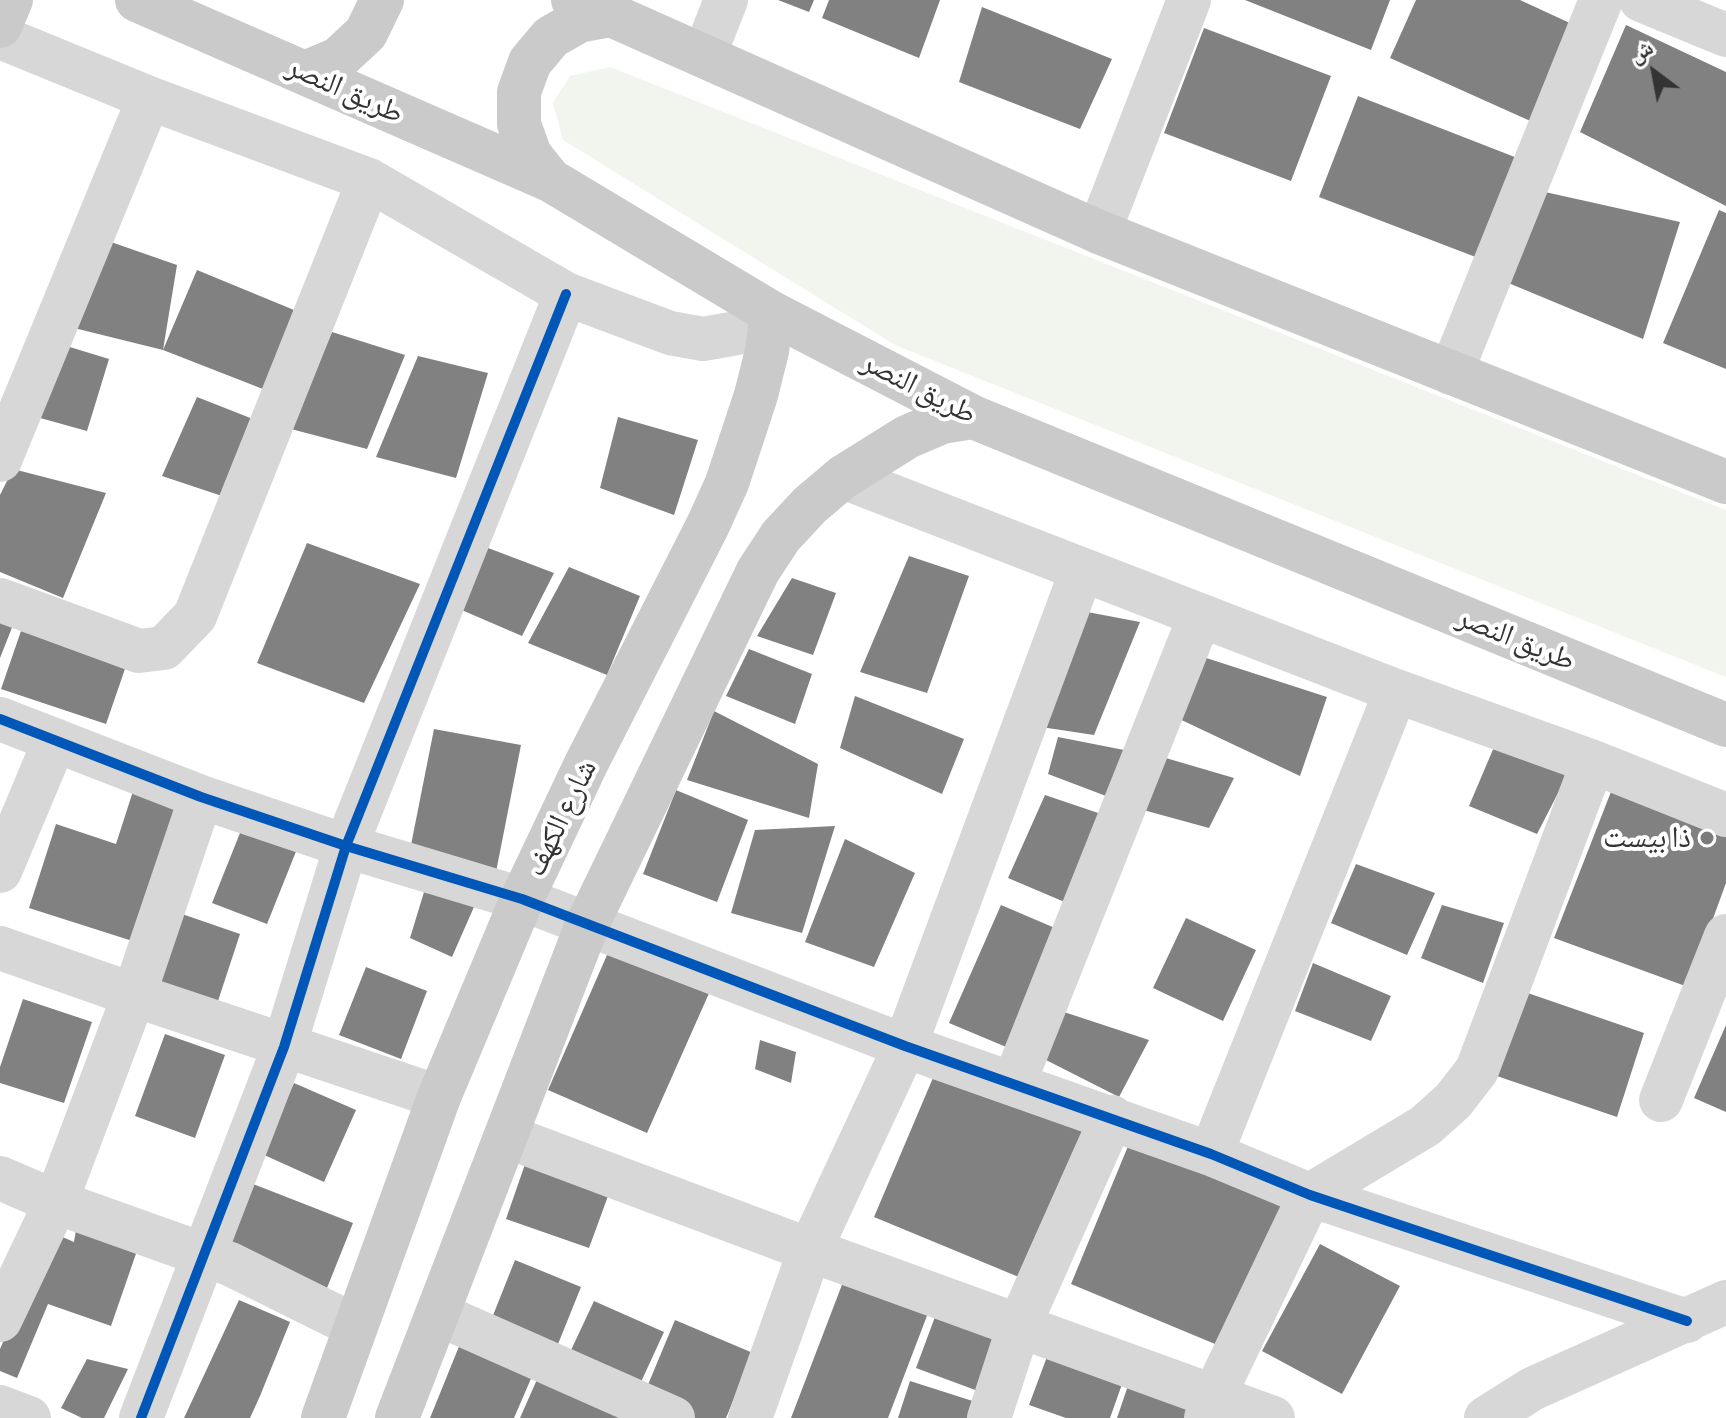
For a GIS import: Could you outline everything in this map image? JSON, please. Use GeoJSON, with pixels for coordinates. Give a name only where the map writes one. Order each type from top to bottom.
{"type":"FeatureCollection","features":[{"type":"Feature","properties":{"kind":"main road"},"geometry":{"type":"LineString","coordinates":[[0,26],[11,0]]}},
{"type":"Feature","properties":{"kind":"main road","name":"طريق النصر"},"geometry":{"type":"LineString","coordinates":[[137,0],[550,180],[771,313],[973,417],[1726,725]]}},
{"type":"Feature","properties":{"kind":"main road"},"geometry":{"type":"LineString","coordinates":[[305,73],[338,59],[366,33],[382,0]]}},
{"type":"Feature","properties":{"kind":"main road"},"geometry":{"type":"LineString","coordinates":[[550,180],[530,155],[519,124],[519,92],[530,62],[551,37],[579,21],[592,7],[1099,232],[1726,482]]}},
{"type":"Feature","properties":{"kind":"main road","name":"شارع الكهف"},"geometry":{"type":"LineString","coordinates":[[323,1418],[439,1097],[522,899],[727,483],[756,395],[767,351],[771,313]]}},
{"type":"Feature","properties":{"kind":"main road"},"geometry":{"type":"LineString","coordinates":[[397,1418],[587,925],[758,571],[781,536],[810,505],[843,477],[907,437],[942,422],[973,417]]}},
{"type":"Feature","properties":{"kind":"street"},"geometry":{"type":"LineString","coordinates":[[704,56],[726,0]]}},
{"type":"Feature","properties":{"kind":"street"},"geometry":{"type":"LineString","coordinates":[[1099,232],[1189,0]]}},
{"type":"Feature","properties":{"kind":"street"},"geometry":{"type":"LineString","coordinates":[[1451,373],[1601,0]]}},
{"type":"Feature","properties":{"kind":"street"},"geometry":{"type":"LineString","coordinates":[[1641,0],[1726,35]]}},
{"type":"Feature","properties":{"kind":"street"},"geometry":{"type":"LineString","coordinates":[[0,37],[149,98],[369,180],[566,294],[670,333],[703,339],[737,333],[771,313]]}},
{"type":"Feature","properties":{"kind":"street"},"geometry":{"type":"LineString","coordinates":[[3,447],[149,98]]}},
{"type":"Feature","properties":{"kind":"street"},"geometry":{"type":"LineString","coordinates":[[0,600],[139,651],[164,648],[195,616],[369,180]]}},
{"type":"Feature","properties":{"kind":"street"},"geometry":{"type":"LineString","coordinates":[[141,1418],[284,1047],[346,846],[566,294]]}},
{"type":"Feature","properties":{"kind":"street"},"geometry":{"type":"LineString","coordinates":[[843,477],[1726,815]]}},
{"type":"Feature","properties":{"kind":"street"},"geometry":{"type":"LineString","coordinates":[[750,1418],[810,1250],[905,1046],[1082,570]]}},
{"type":"Feature","properties":{"kind":"street"},"geometry":{"type":"LineString","coordinates":[[1014,1083],[1200,616]]}},
{"type":"Feature","properties":{"kind":"street"},"geometry":{"type":"LineString","coordinates":[[1211,1154],[1396,691]]}},
{"type":"Feature","properties":{"kind":"street"},"geometry":{"type":"LineString","coordinates":[[0,719],[201,797],[346,846],[522,899],[905,1046],[1211,1154],[1310,1195],[1687,1321]]}},
{"type":"Feature","properties":{"kind":"street"},"geometry":{"type":"LineString","coordinates":[[0,871],[55,740]]}},
{"type":"Feature","properties":{"kind":"street"},"geometry":{"type":"LineString","coordinates":[[1210,1407],[1310,1195],[1425,1126],[1453,1101],[1477,1070],[1593,762]]}},
{"type":"Feature","properties":{"kind":"street"},"geometry":{"type":"LineString","coordinates":[[0,1320],[56,1202],[134,995],[201,797]]}},
{"type":"Feature","properties":{"kind":"street"},"geometry":{"type":"LineString","coordinates":[[1661,1100],[1726,936]]}},
{"type":"Feature","properties":{"kind":"street"},"geometry":{"type":"LineString","coordinates":[[0,948],[284,1047],[439,1097]]}},
{"type":"Feature","properties":{"kind":"street"},"geometry":{"type":"LineString","coordinates":[[989,1418],[1019,1326],[1112,1117]]}},
{"type":"Feature","properties":{"kind":"street"},"geometry":{"type":"LineString","coordinates":[[506,1136],[1019,1326],[1210,1407],[1273,1418]]}},
{"type":"Feature","properties":{"kind":"street"},"geometry":{"type":"LineString","coordinates":[[0,1178],[56,1202],[205,1254],[355,1326]]}},
{"type":"Feature","properties":{"kind":"street"},"geometry":{"type":"LineString","coordinates":[[1486,1418],[1532,1389],[1726,1302]]}},
{"type":"Feature","properties":{"kind":"street"},"geometry":{"type":"LineString","coordinates":[[438,1314],[673,1418]]}},
{"type":"Feature","properties":{"kind":"street"},"geometry":{"type":"LineString","coordinates":[[0,1407],[29,1418]]}},
{"type":"Feature","properties":{"kind":"shaded area"},"geometry":{"type":"Polygon","coordinates":[[[610,67],[1726,510],[1726,677],[895,345],[563,140],[553,103],[570,76],[610,67]]]}},
{"type":"Feature","properties":{"kind":"building"},"geometry":{"type":"Polygon","coordinates":[[[778,0],[814,0],[809,12],[778,0]]]}},
{"type":"Feature","properties":{"kind":"building"},"geometry":{"type":"Polygon","coordinates":[[[829,0],[940,0],[919,58],[822,18],[829,0]]]}},
{"type":"Feature","properties":{"kind":"building"},"geometry":{"type":"Polygon","coordinates":[[[1245,0],[1390,0],[1371,50],[1245,0]]]}},
{"type":"Feature","properties":{"kind":"building"},"geometry":{"type":"Polygon","coordinates":[[[1416,0],[1520,0],[1572,24],[1537,124],[1390,58],[1416,0]]]}},
{"type":"Feature","properties":{"kind":"building"},"geometry":{"type":"Polygon","coordinates":[[[982,7],[1112,59],[1080,129],[959,82],[982,7]]]}},
{"type":"Feature","properties":{"kind":"building"},"geometry":{"type":"Polygon","coordinates":[[[1626,25],[1726,72],[1726,206],[1580,132],[1626,25]]]}},
{"type":"Feature","properties":{"kind":"building"},"geometry":{"type":"Polygon","coordinates":[[[1204,28],[1331,76],[1291,181],[1164,133],[1204,28]]]}},
{"type":"Feature","properties":{"kind":"building"},"geometry":{"type":"Polygon","coordinates":[[[1358,96],[1525,161],[1486,261],[1319,197],[1358,96]]]}},
{"type":"Feature","properties":{"kind":"building"},"geometry":{"type":"Polygon","coordinates":[[[1536,190],[1680,222],[1643,339],[1506,282],[1536,190]]]}},
{"type":"Feature","properties":{"kind":"building"},"geometry":{"type":"Polygon","coordinates":[[[1719,210],[1726,213],[1726,369],[1663,343],[1719,210]]]}},
{"type":"Feature","properties":{"kind":"building"},"geometry":{"type":"Polygon","coordinates":[[[111,242],[177,265],[163,350],[70,327],[111,242]]]}},
{"type":"Feature","properties":{"kind":"building"},"geometry":{"type":"Polygon","coordinates":[[[197,270],[294,310],[268,391],[163,350],[197,270]]]}},
{"type":"Feature","properties":{"kind":"building"},"geometry":{"type":"Polygon","coordinates":[[[332,332],[405,355],[367,449],[291,429],[332,332]]]}},
{"type":"Feature","properties":{"kind":"building"},"geometry":{"type":"Polygon","coordinates":[[[60,344],[109,359],[87,431],[33,416],[60,344]]]}},
{"type":"Feature","properties":{"kind":"building"},"geometry":{"type":"Polygon","coordinates":[[[418,356],[488,373],[456,478],[376,457],[418,356]]]}},
{"type":"Feature","properties":{"kind":"building"},"geometry":{"type":"Polygon","coordinates":[[[197,397],[258,421],[228,498],[162,476],[197,397]]]}},
{"type":"Feature","properties":{"kind":"building"},"geometry":{"type":"Polygon","coordinates":[[[618,417],[698,440],[674,515],[600,488],[618,417]]]}},
{"type":"Feature","properties":{"kind":"building"},"geometry":{"type":"Polygon","coordinates":[[[13,469],[106,493],[63,598],[0,572],[0,495],[13,469]]]}},
{"type":"Feature","properties":{"kind":"building"},"geometry":{"type":"Polygon","coordinates":[[[307,543],[420,584],[364,703],[257,663],[307,543]]]}},
{"type":"Feature","properties":{"kind":"building"},"geometry":{"type":"Polygon","coordinates":[[[475,543],[554,573],[522,636],[450,605],[475,543]]]}},
{"type":"Feature","properties":{"kind":"building"},"geometry":{"type":"Polygon","coordinates":[[[909,556],[969,576],[927,693],[860,672],[909,556]]]}},
{"type":"Feature","properties":{"kind":"building"},"geometry":{"type":"Polygon","coordinates":[[[569,567],[640,596],[607,675],[528,643],[569,567]]]}},
{"type":"Feature","properties":{"kind":"building"},"geometry":{"type":"Polygon","coordinates":[[[792,578],[836,593],[813,655],[757,636],[792,578]]]}},
{"type":"Feature","properties":{"kind":"building"},"geometry":{"type":"Polygon","coordinates":[[[1082,611],[1140,622],[1094,735],[1041,727],[1082,611]]]}},
{"type":"Feature","properties":{"kind":"building"},"geometry":{"type":"Polygon","coordinates":[[[0,614],[15,620],[0,658],[0,614]]]}},
{"type":"Feature","properties":{"kind":"building"},"geometry":{"type":"Polygon","coordinates":[[[21,631],[126,666],[106,724],[1,689],[21,631]]]}},
{"type":"Feature","properties":{"kind":"building"},"geometry":{"type":"Polygon","coordinates":[[[749,649],[812,674],[795,724],[726,696],[749,649]]]}},
{"type":"Feature","properties":{"kind":"building"},"geometry":{"type":"Polygon","coordinates":[[[1197,655],[1327,697],[1300,776],[1173,716],[1197,655]]]}},
{"type":"Feature","properties":{"kind":"building"},"geometry":{"type":"Polygon","coordinates":[[[855,696],[964,739],[942,794],[840,748],[855,696]]]}},
{"type":"Feature","properties":{"kind":"building"},"geometry":{"type":"Polygon","coordinates":[[[714,711],[818,764],[809,818],[687,780],[714,711]]]}},
{"type":"Feature","properties":{"kind":"building"},"geometry":{"type":"Polygon","coordinates":[[[434,729],[521,745],[496,872],[409,855],[434,729]]]}},
{"type":"Feature","properties":{"kind":"building"},"geometry":{"type":"Polygon","coordinates":[[[1058,737],[1124,750],[1106,796],[1048,774],[1058,737]]]}},
{"type":"Feature","properties":{"kind":"building"},"geometry":{"type":"Polygon","coordinates":[[[1497,740],[1572,766],[1537,834],[1469,806],[1497,740]]]}},
{"type":"Feature","properties":{"kind":"building"},"geometry":{"type":"Polygon","coordinates":[[[1159,756],[1234,778],[1209,828],[1136,808],[1159,756]]]}},
{"type":"Feature","properties":{"kind":"building"},"geometry":{"type":"Polygon","coordinates":[[[1614,784],[1726,830],[1726,883],[1688,987],[1554,938],[1614,784]]]}},
{"type":"Feature","properties":{"kind":"building"},"geometry":{"type":"Polygon","coordinates":[[[135,785],[191,803],[145,945],[29,908],[56,824],[116,844],[135,785]]]}},
{"type":"Feature","properties":{"kind":"building"},"geometry":{"type":"Polygon","coordinates":[[[676,790],[748,820],[717,902],[643,874],[676,790]]]}},
{"type":"Feature","properties":{"kind":"building"},"geometry":{"type":"Polygon","coordinates":[[[1045,795],[1107,816],[1074,906],[1008,878],[1045,795]]]}},
{"type":"Feature","properties":{"kind":"building"},"geometry":{"type":"Polygon","coordinates":[[[835,826],[802,933],[731,913],[755,830],[835,826]]]}},
{"type":"Feature","properties":{"kind":"building"},"geometry":{"type":"Polygon","coordinates":[[[242,828],[297,849],[267,924],[212,903],[242,828]]]}},
{"type":"Feature","properties":{"kind":"building"},"geometry":{"type":"Polygon","coordinates":[[[845,839],[915,873],[874,967],[805,942],[845,839]]]}},
{"type":"Feature","properties":{"kind":"building"},"geometry":{"type":"Polygon","coordinates":[[[1356,864],[1435,893],[1407,955],[1331,923],[1356,864]]]}},
{"type":"Feature","properties":{"kind":"building"},"geometry":{"type":"Polygon","coordinates":[[[424,892],[477,900],[452,957],[410,938],[424,892]]]}},
{"type":"Feature","properties":{"kind":"building"},"geometry":{"type":"Polygon","coordinates":[[[1001,905],[1062,931],[1011,1049],[949,1023],[1001,905]]]}},
{"type":"Feature","properties":{"kind":"building"},"geometry":{"type":"Polygon","coordinates":[[[1442,905],[1504,923],[1483,983],[1421,958],[1442,905]]]}},
{"type":"Feature","properties":{"kind":"building"},"geometry":{"type":"Polygon","coordinates":[[[182,914],[240,934],[217,1004],[159,986],[182,914]]]}},
{"type":"Feature","properties":{"kind":"building"},"geometry":{"type":"Polygon","coordinates":[[[1186,918],[1256,950],[1223,1021],[1153,988],[1186,918]]]}},
{"type":"Feature","properties":{"kind":"building"},"geometry":{"type":"Polygon","coordinates":[[[614,939],[714,982],[647,1133],[548,1090],[614,939]]]}},
{"type":"Feature","properties":{"kind":"building"},"geometry":{"type":"Polygon","coordinates":[[[1313,963],[1391,996],[1371,1041],[1295,1011],[1313,963]]]}},
{"type":"Feature","properties":{"kind":"building"},"geometry":{"type":"Polygon","coordinates":[[[366,967],[427,991],[401,1059],[339,1035],[366,967]]]}},
{"type":"Feature","properties":{"kind":"building"},"geometry":{"type":"Polygon","coordinates":[[[1519,990],[1644,1033],[1617,1117],[1488,1073],[1519,990]]]}},
{"type":"Feature","properties":{"kind":"building"},"geometry":{"type":"Polygon","coordinates":[[[23,999],[92,1022],[64,1103],[0,1083],[0,1067],[23,999]]]}},
{"type":"Feature","properties":{"kind":"building"},"geometry":{"type":"Polygon","coordinates":[[[1064,1012],[1149,1040],[1119,1097],[1046,1060],[1064,1012]]]}},
{"type":"Feature","properties":{"kind":"building"},"geometry":{"type":"Polygon","coordinates":[[[1726,1025],[1726,1112],[1694,1098],[1726,1025]]]}},
{"type":"Feature","properties":{"kind":"building"},"geometry":{"type":"Polygon","coordinates":[[[165,1034],[225,1055],[195,1138],[135,1116],[165,1034]]]}},
{"type":"Feature","properties":{"kind":"building"},"geometry":{"type":"Polygon","coordinates":[[[760,1040],[796,1052],[791,1083],[755,1069],[760,1040]]]}},
{"type":"Feature","properties":{"kind":"building"},"geometry":{"type":"Polygon","coordinates":[[[938,1066],[1090,1129],[1026,1280],[874,1217],[938,1066]]]}},
{"type":"Feature","properties":{"kind":"building"},"geometry":{"type":"Polygon","coordinates":[[[294,1083],[356,1110],[324,1182],[262,1154],[294,1083]]]}},
{"type":"Feature","properties":{"kind":"building"},"geometry":{"type":"Polygon","coordinates":[[[1131,1139],[1300,1201],[1227,1349],[1071,1284],[1131,1139]]]}},
{"type":"Feature","properties":{"kind":"building"},"geometry":{"type":"Polygon","coordinates":[[[531,1147],[615,1177],[589,1248],[506,1219],[531,1147]]]}},
{"type":"Feature","properties":{"kind":"building"},"geometry":{"type":"Polygon","coordinates":[[[248,1182],[353,1223],[327,1288],[230,1242],[248,1182]]]}},
{"type":"Feature","properties":{"kind":"building"},"geometry":{"type":"Polygon","coordinates":[[[77,1224],[139,1245],[111,1326],[48,1304],[17,1378],[0,1371],[0,1349],[51,1232],[74,1242],[77,1224]]]}},
{"type":"Feature","properties":{"kind":"building"},"geometry":{"type":"Polygon","coordinates":[[[1320,1244],[1400,1286],[1342,1394],[1262,1351],[1320,1244]]]}},
{"type":"Feature","properties":{"kind":"building"},"geometry":{"type":"Polygon","coordinates":[[[515,1260],[581,1287],[554,1354],[488,1328],[515,1260]]]}},
{"type":"Feature","properties":{"kind":"building"},"geometry":{"type":"Polygon","coordinates":[[[848,1269],[933,1300],[888,1418],[791,1418],[848,1269]]]}},
{"type":"Feature","properties":{"kind":"building"},"geometry":{"type":"Polygon","coordinates":[[[239,1300],[290,1322],[250,1418],[184,1418],[239,1300]]]}},
{"type":"Feature","properties":{"kind":"building"},"geometry":{"type":"Polygon","coordinates":[[[594,1301],[664,1332],[635,1395],[565,1363],[594,1301]]]}},
{"type":"Feature","properties":{"kind":"building"},"geometry":{"type":"Polygon","coordinates":[[[939,1306],[1009,1332],[986,1394],[916,1368],[939,1306]]]}},
{"type":"Feature","properties":{"kind":"building"},"geometry":{"type":"Polygon","coordinates":[[[675,1320],[753,1353],[726,1418],[687,1418],[642,1399],[675,1320]]]}},
{"type":"Feature","properties":{"kind":"building"},"geometry":{"type":"Polygon","coordinates":[[[460,1344],[533,1374],[514,1418],[430,1418],[460,1344]]]}},
{"type":"Feature","properties":{"kind":"building"},"geometry":{"type":"Polygon","coordinates":[[[1051,1346],[1126,1373],[1110,1418],[1066,1418],[1029,1405],[1051,1346]]]}},
{"type":"Feature","properties":{"kind":"building"},"geometry":{"type":"Polygon","coordinates":[[[87,1359],[128,1369],[104,1418],[82,1418],[61,1408],[87,1359]]]}},
{"type":"Feature","properties":{"kind":"building"},"geometry":{"type":"Polygon","coordinates":[[[1132,1374],[1204,1400],[1198,1418],[1117,1418],[1132,1374]]]}},
{"type":"Feature","properties":{"kind":"building"},"geometry":{"type":"Polygon","coordinates":[[[539,1375],[636,1418],[520,1418],[539,1375]]]}},
{"type":"Feature","properties":{"kind":"building"},"geometry":{"type":"Polygon","coordinates":[[[910,1381],[982,1404],[977,1418],[898,1418],[910,1381]]]}},
{"type":"Feature","properties":{"kind":"cycle path"},"geometry":{"type":"LineString","coordinates":[[141,1418],[284,1047],[346,846],[566,294]]}},
{"type":"Feature","properties":{"kind":"cycle path"},"geometry":{"type":"LineString","coordinates":[[0,719],[201,797],[346,846],[522,899],[905,1046],[1211,1154],[1310,1195],[1687,1321]]}},
{"type":"Feature","properties":{"kind":"place","name":"ذا بيست"},"geometry":{"type":"Point","coordinates":[1707,838]}}]}
